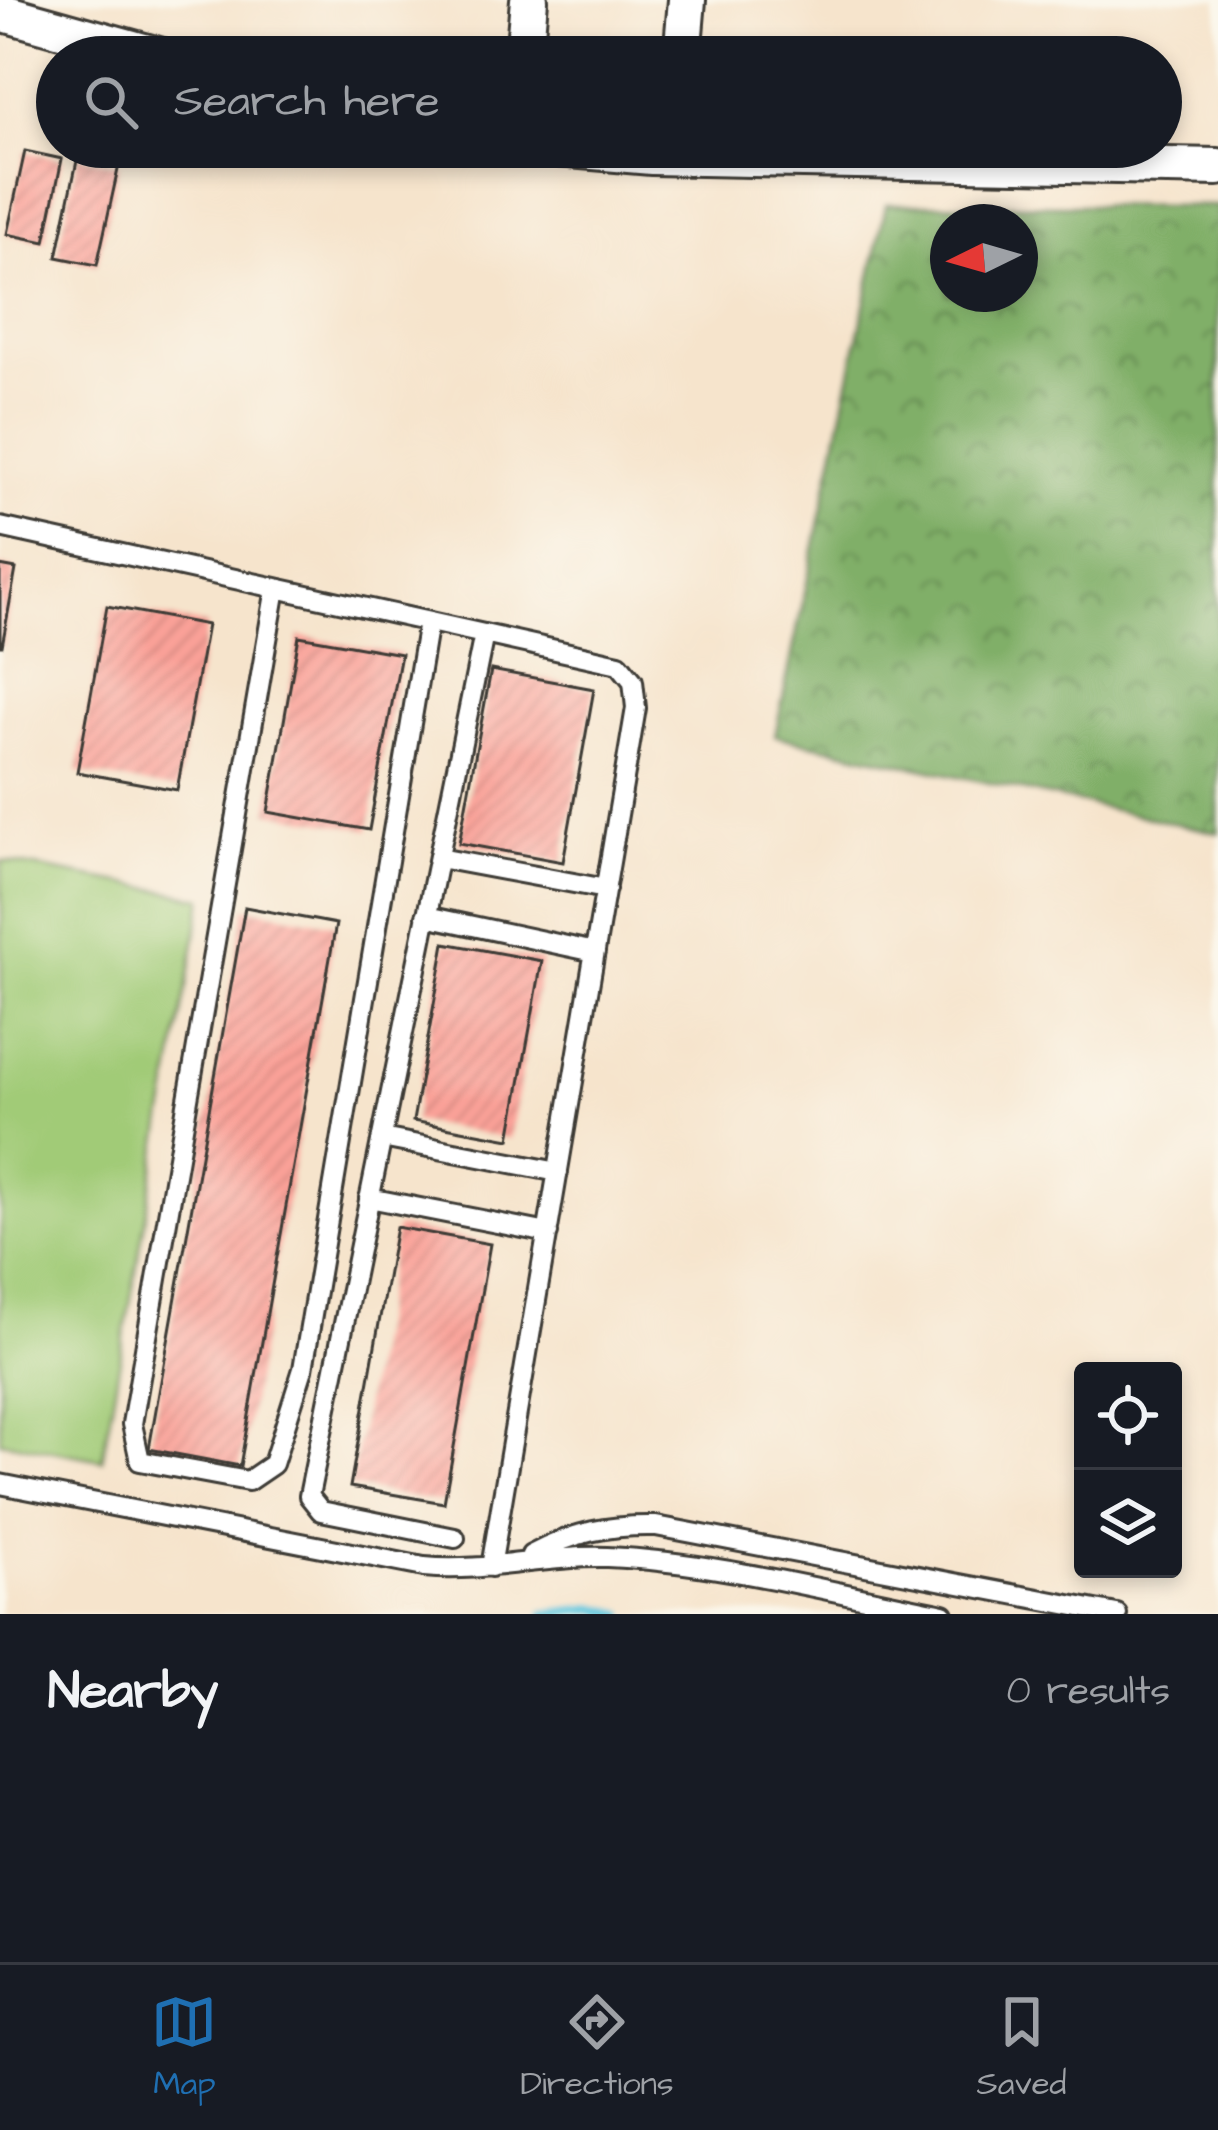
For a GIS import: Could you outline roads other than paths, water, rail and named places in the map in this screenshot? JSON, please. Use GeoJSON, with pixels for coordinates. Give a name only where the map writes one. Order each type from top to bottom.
{"type":"FeatureCollection","features":[{"type":"Feature","properties":{"kind":"street"},"geometry":{"type":"LineString","coordinates":[[526,36],[529,0]]}},
{"type":"Feature","properties":{"kind":"street"},"geometry":{"type":"LineString","coordinates":[[684,36],[687,0]]}},
{"type":"Feature","properties":{"kind":"street"},"geometry":{"type":"LineString","coordinates":[[0,12],[86,36]]}},
{"type":"Feature","properties":{"kind":"street"},"geometry":{"type":"LineString","coordinates":[[1182,166],[1218,167]]}},
{"type":"Feature","properties":{"kind":"lane"},"geometry":{"type":"LineString","coordinates":[[0,527],[619,664],[633,680],[636,708],[491,1567]]}},
{"type":"Feature","properties":{"kind":"lane"},"geometry":{"type":"LineString","coordinates":[[276,588],[132,1424],[140,1461],[248,1481],[273,1464],[302,1369],[428,622]]}},
{"type":"Feature","properties":{"kind":"lane"},"geometry":{"type":"LineString","coordinates":[[455,1538],[321,1511],[309,1496],[484,634]]}},
{"type":"Feature","properties":{"kind":"lane"},"geometry":{"type":"LineString","coordinates":[[439,858],[606,889]]}},
{"type":"Feature","properties":{"kind":"lane"},"geometry":{"type":"LineString","coordinates":[[426,916],[595,952]]}},
{"type":"Feature","properties":{"kind":"lane"},"geometry":{"type":"LineString","coordinates":[[382,1138],[558,1172]]}},
{"type":"Feature","properties":{"kind":"lane"},"geometry":{"type":"LineString","coordinates":[[369,1198],[548,1233]]}},
{"type":"Feature","properties":{"kind":"lane"},"geometry":{"type":"LineString","coordinates":[[0,1484],[424,1567],[491,1567],[521,1560],[651,1561],[944,1614]]}},
{"type":"Feature","properties":{"kind":"lane"},"geometry":{"type":"LineString","coordinates":[[521,1560],[572,1533],[609,1525],[656,1526],[1117,1614]]}},
{"type":"Feature","properties":{"kind":"waterway"},"geometry":{"type":"LineString","coordinates":[[544,1614],[595,1608],[623,1614]]}}]}
